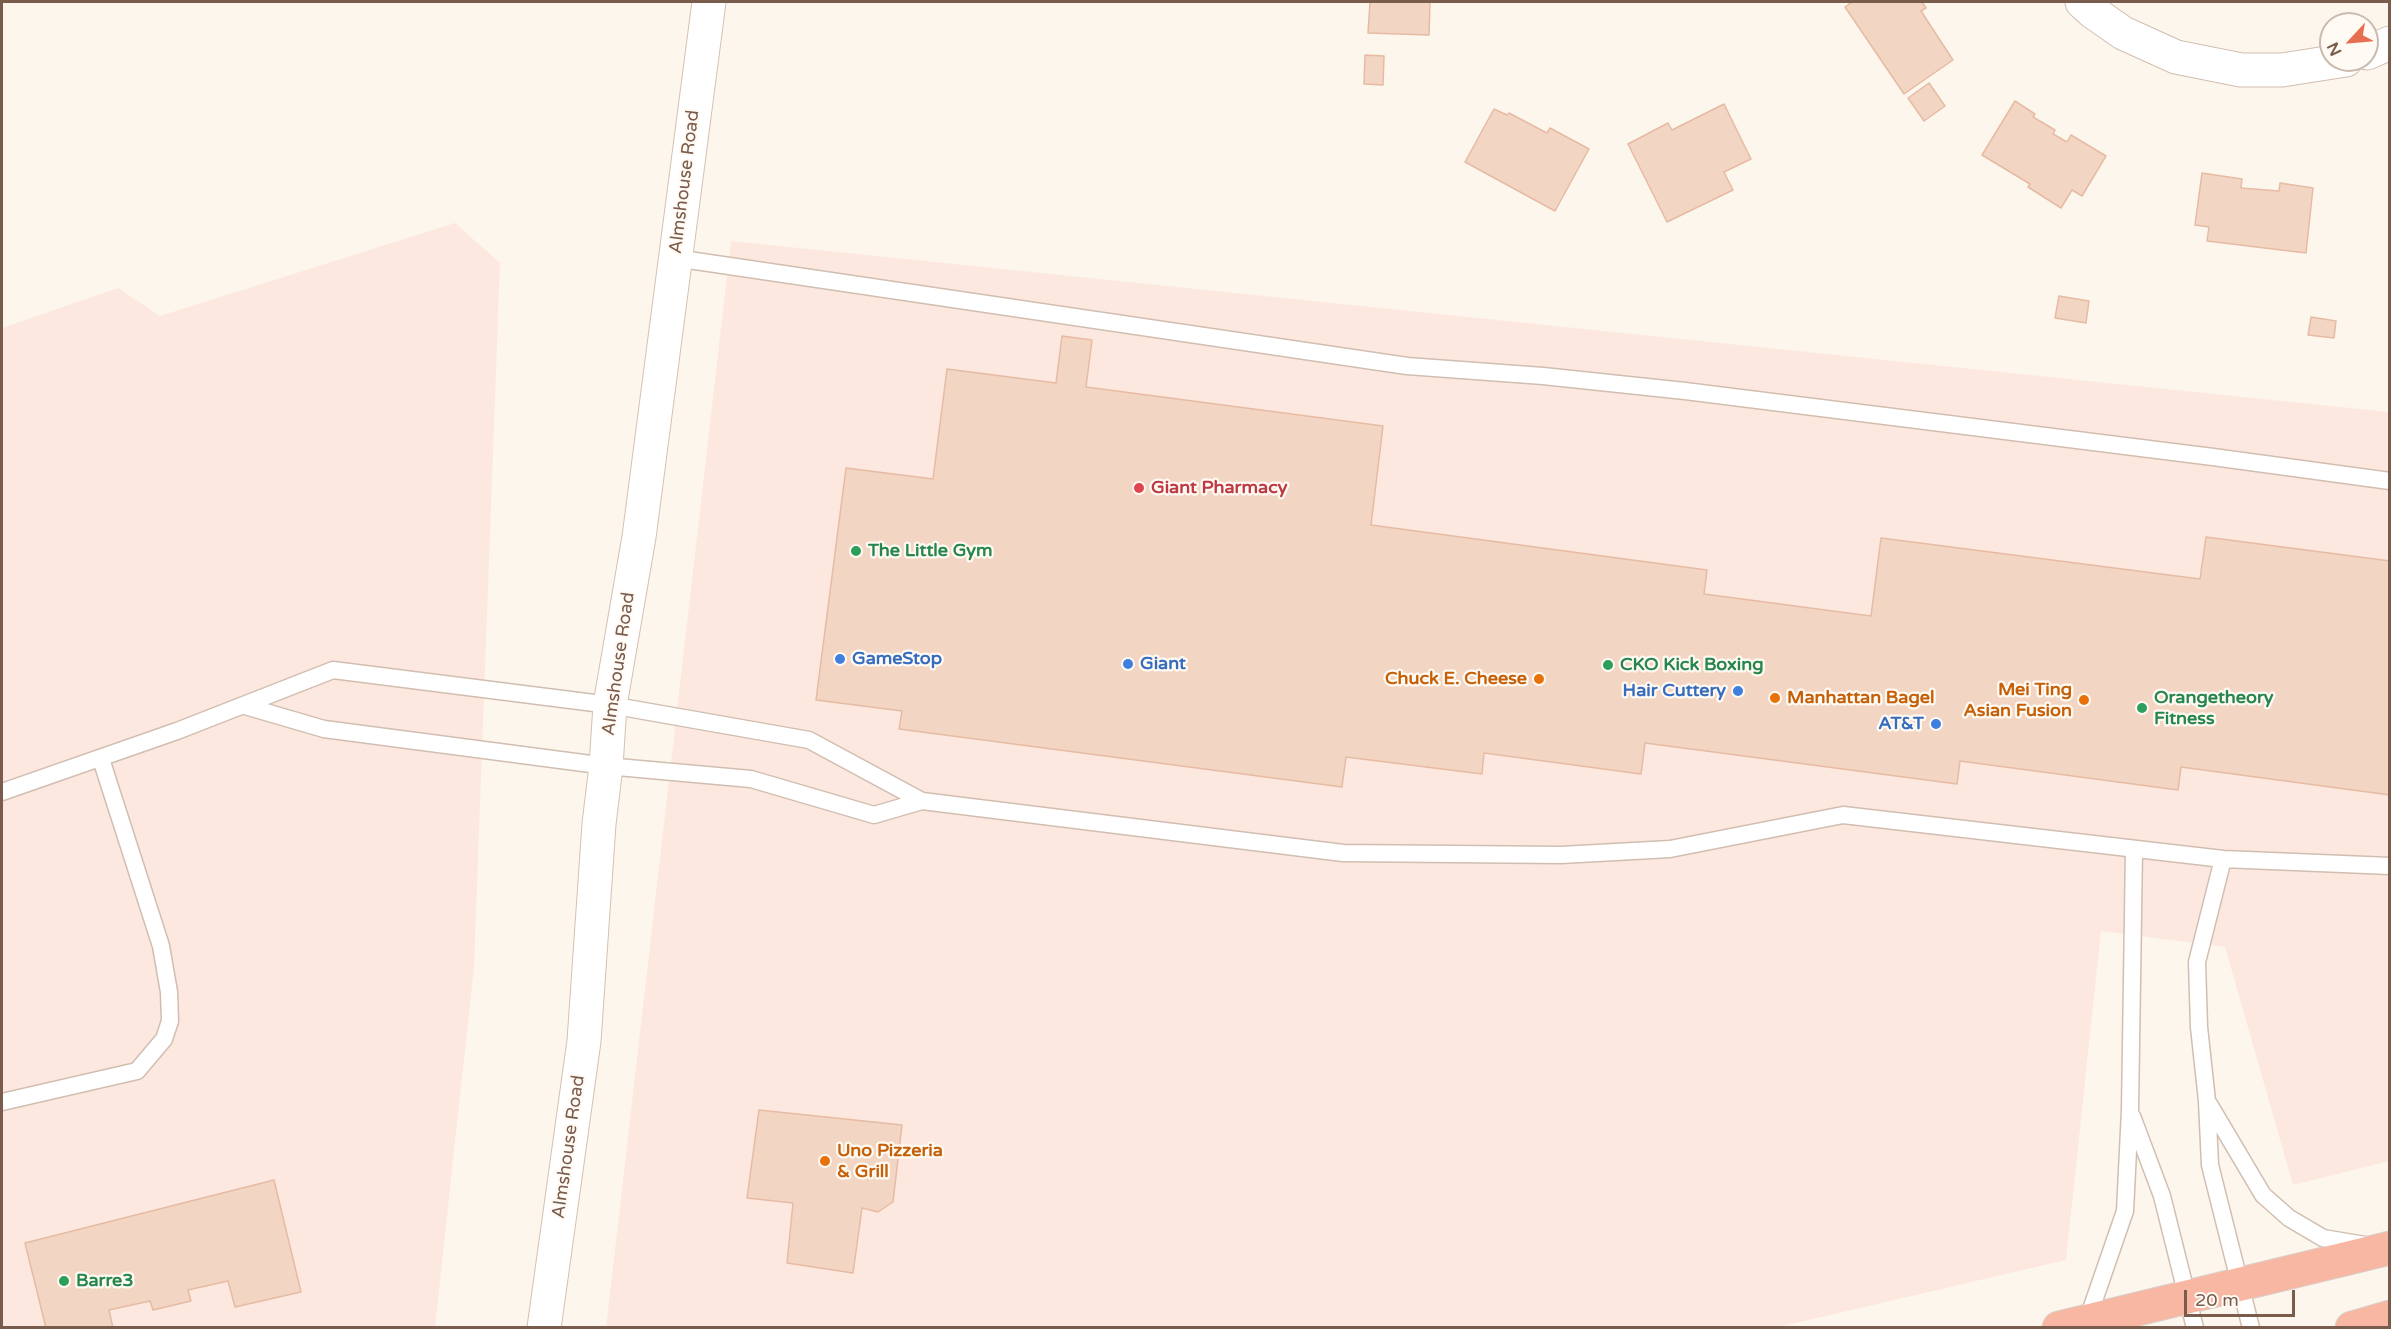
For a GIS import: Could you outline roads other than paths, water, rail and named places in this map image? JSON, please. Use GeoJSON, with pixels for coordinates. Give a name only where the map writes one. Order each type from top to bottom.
{"type":"FeatureCollection","features":[{"type":"Feature","properties":{"kind":"highway"},"geometry":{"type":"LineString","coordinates":[[2073,1324],[2191,1312],[2239,1284],[2388,1249]]}},
{"type":"Feature","properties":{"kind":"highway"},"geometry":{"type":"LineString","coordinates":[[2352,1328],[2390,1317]]}},
{"type":"Feature","properties":{"kind":"main road","name":"Almshouse Road"},"geometry":{"type":"LineString","coordinates":[[544,1328],[584,1041],[610,705],[639,537],[709,2]]}},
{"type":"Feature","properties":{"kind":"main road"},"geometry":{"type":"LineString","coordinates":[[2082,2],[2123,33],[2176,57],[2241,69],[2272,70],[2319,64]]}},
{"type":"Feature","properties":{"kind":"lane"},"geometry":{"type":"LineString","coordinates":[[675,258],[1407,366],[1543,376],[1685,391],[2201,455],[2390,481]]}},
{"type":"Feature","properties":{"kind":"lane"},"geometry":{"type":"LineString","coordinates":[[2,792],[101,759],[333,670],[610,705],[809,740],[922,801],[1343,853],[1560,855],[1670,849],[1843,815],[2223,859],[2390,866]]}},
{"type":"Feature","properties":{"kind":"lane"},"geometry":{"type":"LineString","coordinates":[[245,705],[324,729],[606,766],[751,779],[874,815],[922,801]]}},
{"type":"Feature","properties":{"kind":"lane"},"geometry":{"type":"LineString","coordinates":[[2,1102],[137,1071],[164,1039],[170,1021],[169,992],[161,946],[101,759]]}},
{"type":"Feature","properties":{"kind":"lane"},"geometry":{"type":"LineString","coordinates":[[2073,1324],[2125,1211],[2130,1110],[2134,849]]}},
{"type":"Feature","properties":{"kind":"lane"},"geometry":{"type":"LineString","coordinates":[[2223,859],[2198,962],[2199,1027],[2207,1101],[2210,1165],[2251,1328]]}},
{"type":"Feature","properties":{"kind":"lane"},"geometry":{"type":"LineString","coordinates":[[2207,1101],[2262,1195],[2289,1218],[2323,1238],[2388,1249]]}},
{"type":"Feature","properties":{"kind":"lane"},"geometry":{"type":"LineString","coordinates":[[2130,1110],[2162,1196],[2191,1312]]}},
{"type":"Feature","properties":{"kind":"place","name":"Giant Pharmacy"},"geometry":{"type":"Point","coordinates":[1139,488]}},
{"type":"Feature","properties":{"kind":"place","name":"The Little Gym"},"geometry":{"type":"Point","coordinates":[856,551]}},
{"type":"Feature","properties":{"kind":"place","name":"GameStop"},"geometry":{"type":"Point","coordinates":[840,659]}},
{"type":"Feature","properties":{"kind":"place","name":"Giant"},"geometry":{"type":"Point","coordinates":[1128,664]}},
{"type":"Feature","properties":{"kind":"place","name":"CKO Kick Boxing"},"geometry":{"type":"Point","coordinates":[1608,665]}},
{"type":"Feature","properties":{"kind":"place","name":"Chuck E. Cheese"},"geometry":{"type":"Point","coordinates":[1539,679]}},
{"type":"Feature","properties":{"kind":"place","name":"Hair Cuttery"},"geometry":{"type":"Point","coordinates":[1738,691]}},
{"type":"Feature","properties":{"kind":"place","name":"Manhattan Bagel"},"geometry":{"type":"Point","coordinates":[1775,698]}},
{"type":"Feature","properties":{"kind":"place","name":"Mei Ting Asian Fusion"},"geometry":{"type":"Point","coordinates":[2084,700]}},
{"type":"Feature","properties":{"kind":"place","name":"Orangetheory Fitness"},"geometry":{"type":"Point","coordinates":[2142,708]}},
{"type":"Feature","properties":{"kind":"place","name":"AT&T"},"geometry":{"type":"Point","coordinates":[1936,724]}},
{"type":"Feature","properties":{"kind":"place","name":"Uno Pizzeria & Grill"},"geometry":{"type":"Point","coordinates":[825,1161]}},
{"type":"Feature","properties":{"kind":"place","name":"Barre3"},"geometry":{"type":"Point","coordinates":[64,1281]}}]}
